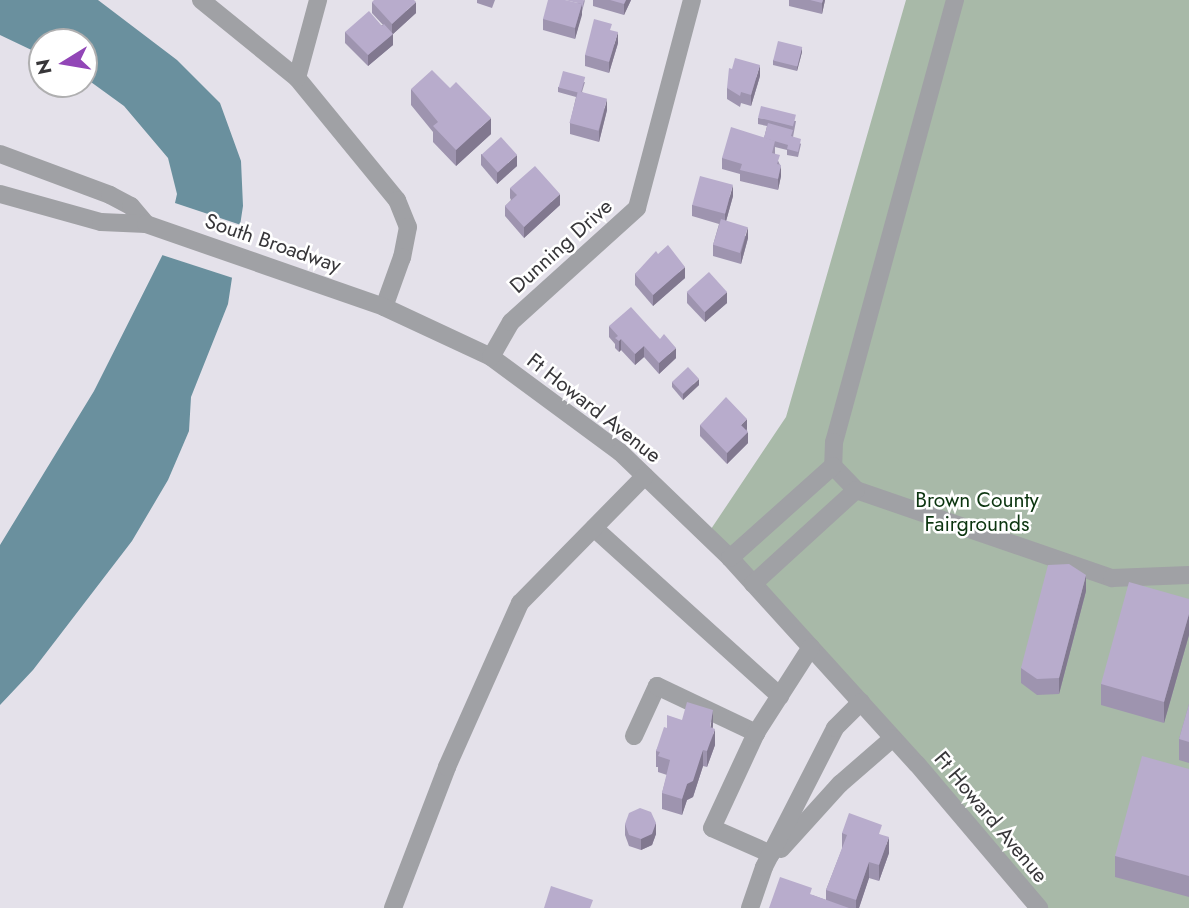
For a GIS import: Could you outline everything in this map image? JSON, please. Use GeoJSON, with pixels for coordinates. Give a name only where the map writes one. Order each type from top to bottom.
{"type":"FeatureCollection","features":[{"type":"Feature","properties":{"kind":"street"},"geometry":{"type":"LineString","coordinates":[[201,0],[297,78],[397,200],[408,227],[402,257],[384,307]]}},
{"type":"Feature","properties":{"kind":"street"},"geometry":{"type":"LineString","coordinates":[[297,78],[318,0]]}},
{"type":"Feature","properties":{"kind":"street","name":"Dunning Drive"},"geometry":{"type":"LineString","coordinates":[[491,357],[512,322],[637,208],[692,0]]}},
{"type":"Feature","properties":{"kind":"street"},"geometry":{"type":"LineString","coordinates":[[730,558],[833,466],[834,442],[955,0]]}},
{"type":"Feature","properties":{"kind":"street","name":"South Broadway"},"geometry":{"type":"LineString","coordinates":[[0,154],[110,195],[131,206],[146,224]]}},
{"type":"Feature","properties":{"kind":"street","name":"South Broadway"},"geometry":{"type":"LineString","coordinates":[[0,194],[101,222],[146,224],[384,307]]}},
{"type":"Feature","properties":{"kind":"street","name":"Ft Howard Avenue"},"geometry":{"type":"LineString","coordinates":[[384,307],[491,357],[620,452],[730,558],[894,738],[1038,908]]}},
{"type":"Feature","properties":{"kind":"street"},"geometry":{"type":"LineString","coordinates":[[833,466],[856,490],[1112,578],[1189,575]]}},
{"type":"Feature","properties":{"kind":"street"},"geometry":{"type":"LineString","coordinates":[[393,908],[447,767],[520,603],[645,477]]}},
{"type":"Feature","properties":{"kind":"street"},"geometry":{"type":"LineString","coordinates":[[753,584],[856,490]]}},
{"type":"Feature","properties":{"kind":"street"},"geometry":{"type":"LineString","coordinates":[[594,528],[780,696]]}},
{"type":"Feature","properties":{"kind":"street"},"geometry":{"type":"LineString","coordinates":[[768,861],[712,828],[756,733],[811,648]]}},
{"type":"Feature","properties":{"kind":"street"},"geometry":{"type":"LineString","coordinates":[[634,736],[657,686],[756,733]]}},
{"type":"Feature","properties":{"kind":"street"},"geometry":{"type":"LineString","coordinates":[[750,908],[768,861],[835,728],[861,702]]}},
{"type":"Feature","properties":{"kind":"street"},"geometry":{"type":"LineString","coordinates":[[768,861],[840,784],[894,738]]}},
{"type":"Feature","properties":{"kind":"green space","name":"Brown County Fairgrounds"},"geometry":{"type":"Polygon","coordinates":[[[906,0],[1189,0],[1189,908],[1039,908],[707,535],[786,417],[906,0]]]}},
{"type":"Feature","properties":{"kind":"water"},"geometry":{"type":"Polygon","coordinates":[[[0,0],[98,0],[177,60],[220,103],[241,161],[243,206],[228,304],[191,397],[189,431],[168,480],[132,541],[33,670],[0,705],[0,545],[94,391],[164,252],[177,194],[168,158],[124,106],[98,87],[98,28],[28,28],[28,48],[0,35],[0,0]]]}},
{"type":"Feature","properties":{"kind":"pier"},"geometry":{"type":"Polygon","coordinates":[[[172,202],[244,226],[236,279],[159,254],[172,202]]]}},
{"type":"Feature","properties":{"kind":"building"},"geometry":{"type":"Polygon","coordinates":[[[548,0],[582,4],[575,28],[543,19],[548,0]]]}},
{"type":"Feature","properties":{"kind":"building"},"geometry":{"type":"Polygon","coordinates":[[[565,0],[584,0],[582,8],[582,4],[565,0]]]}},
{"type":"Feature","properties":{"kind":"building"},"geometry":{"type":"Polygon","coordinates":[[[610,0],[626,0],[624,4],[610,0]]]}},
{"type":"Feature","properties":{"kind":"building"},"geometry":{"type":"Polygon","coordinates":[[[372,2],[416,2],[392,24],[372,2]]]}},
{"type":"Feature","properties":{"kind":"building"},"geometry":{"type":"Polygon","coordinates":[[[369,11],[393,34],[368,55],[345,32],[369,11]]]}},
{"type":"Feature","properties":{"kind":"building"},"geometry":{"type":"Polygon","coordinates":[[[594,19],[612,24],[610,30],[618,32],[609,62],[585,55],[594,19]]]}},
{"type":"Feature","properties":{"kind":"building"},"geometry":{"type":"Polygon","coordinates":[[[778,41],[802,47],[797,66],[773,60],[778,41]]]}},
{"type":"Feature","properties":{"kind":"building"},"geometry":{"type":"Polygon","coordinates":[[[735,58],[760,65],[751,95],[741,92],[740,96],[727,88],[729,68],[732,69],[735,58]]]}},
{"type":"Feature","properties":{"kind":"building"},"geometry":{"type":"Polygon","coordinates":[[[432,70],[450,88],[456,82],[491,118],[456,150],[433,126],[438,122],[411,89],[432,70]]]}},
{"type":"Feature","properties":{"kind":"building"},"geometry":{"type":"Polygon","coordinates":[[[563,71],[585,77],[581,93],[559,87],[563,71]]]}},
{"type":"Feature","properties":{"kind":"building"},"geometry":{"type":"Polygon","coordinates":[[[578,91],[607,99],[598,131],[569,123],[578,91]]]}},
{"type":"Feature","properties":{"kind":"building"},"geometry":{"type":"Polygon","coordinates":[[[761,106],[796,115],[793,126],[758,118],[761,106]]]}},
{"type":"Feature","properties":{"kind":"building"},"geometry":{"type":"Polygon","coordinates":[[[768,123],[793,130],[791,136],[801,139],[798,152],[787,149],[788,145],[764,138],[768,123]]]}},
{"type":"Feature","properties":{"kind":"building"},"geometry":{"type":"Polygon","coordinates":[[[731,127],[775,141],[772,153],[780,155],[777,164],[781,165],[778,179],[740,170],[742,164],[722,158],[731,127]]]}},
{"type":"Feature","properties":{"kind":"building"},"geometry":{"type":"Polygon","coordinates":[[[501,137],[517,155],[498,172],[482,154],[501,137]]]}},
{"type":"Feature","properties":{"kind":"building"},"geometry":{"type":"Polygon","coordinates":[[[535,166],[560,194],[524,227],[505,206],[517,195],[510,188],[535,166]]]}},
{"type":"Feature","properties":{"kind":"building"},"geometry":{"type":"Polygon","coordinates":[[[700,176],[733,185],[725,214],[692,205],[700,176]]]}},
{"type":"Feature","properties":{"kind":"building"},"geometry":{"type":"Polygon","coordinates":[[[721,219],[748,227],[740,253],[713,245],[721,219]]]}},
{"type":"Feature","properties":{"kind":"building"},"geometry":{"type":"Polygon","coordinates":[[[668,245],[685,267],[653,295],[635,274],[656,251],[658,254],[668,245]]]}},
{"type":"Feature","properties":{"kind":"building"},"geometry":{"type":"Polygon","coordinates":[[[709,272],[727,292],[705,312],[687,292],[709,272]]]}},
{"type":"Feature","properties":{"kind":"building"},"geometry":{"type":"Polygon","coordinates":[[[631,307],[660,339],[664,334],[676,348],[659,363],[644,346],[635,354],[621,339],[619,341],[615,338],[618,336],[609,326],[631,307]]]}},
{"type":"Feature","properties":{"kind":"building"},"geometry":{"type":"Polygon","coordinates":[[[688,367],[699,379],[683,394],[672,382],[688,367]]]}},
{"type":"Feature","properties":{"kind":"building"},"geometry":{"type":"Polygon","coordinates":[[[726,397],[747,419],[741,425],[748,432],[727,453],[700,425],[726,397]]]}},
{"type":"Feature","properties":{"kind":"building"},"geometry":{"type":"Polygon","coordinates":[[[1069,564],[1086,575],[1059,678],[1037,679],[1021,668],[1048,565],[1069,564]]]}},
{"type":"Feature","properties":{"kind":"building"},"geometry":{"type":"Polygon","coordinates":[[[1129,582],[1189,599],[1189,614],[1164,702],[1101,684],[1129,582]]]}},
{"type":"Feature","properties":{"kind":"building"},"geometry":{"type":"Polygon","coordinates":[[[687,702],[713,710],[710,727],[715,729],[707,751],[703,750],[693,781],[687,784],[682,799],[662,793],[670,760],[658,756],[660,752],[656,751],[664,727],[667,728],[667,715],[682,720],[687,702]]]}},
{"type":"Feature","properties":{"kind":"building"},"geometry":{"type":"Polygon","coordinates":[[[1189,704],[1189,742],[1179,739],[1189,704]]]}},
{"type":"Feature","properties":{"kind":"building"},"geometry":{"type":"Polygon","coordinates":[[[1142,756],[1189,769],[1189,876],[1115,856],[1142,756]]]}},
{"type":"Feature","properties":{"kind":"building"},"geometry":{"type":"Polygon","coordinates":[[[640,808],[651,812],[656,823],[652,834],[641,839],[629,835],[625,824],[629,813],[640,808]]]}},
{"type":"Feature","properties":{"kind":"building"},"geometry":{"type":"Polygon","coordinates":[[[849,813],[882,825],[879,834],[889,837],[879,865],[869,862],[856,900],[826,890],[847,835],[842,833],[849,813]]]}},
{"type":"Feature","properties":{"kind":"building"},"geometry":{"type":"Polygon","coordinates":[[[780,877],[812,888],[810,894],[849,908],[769,908],[780,877]]]}},
{"type":"Feature","properties":{"kind":"building"},"geometry":{"type":"Polygon","coordinates":[[[551,886],[593,900],[590,908],[544,908],[551,886]]]}}]}
